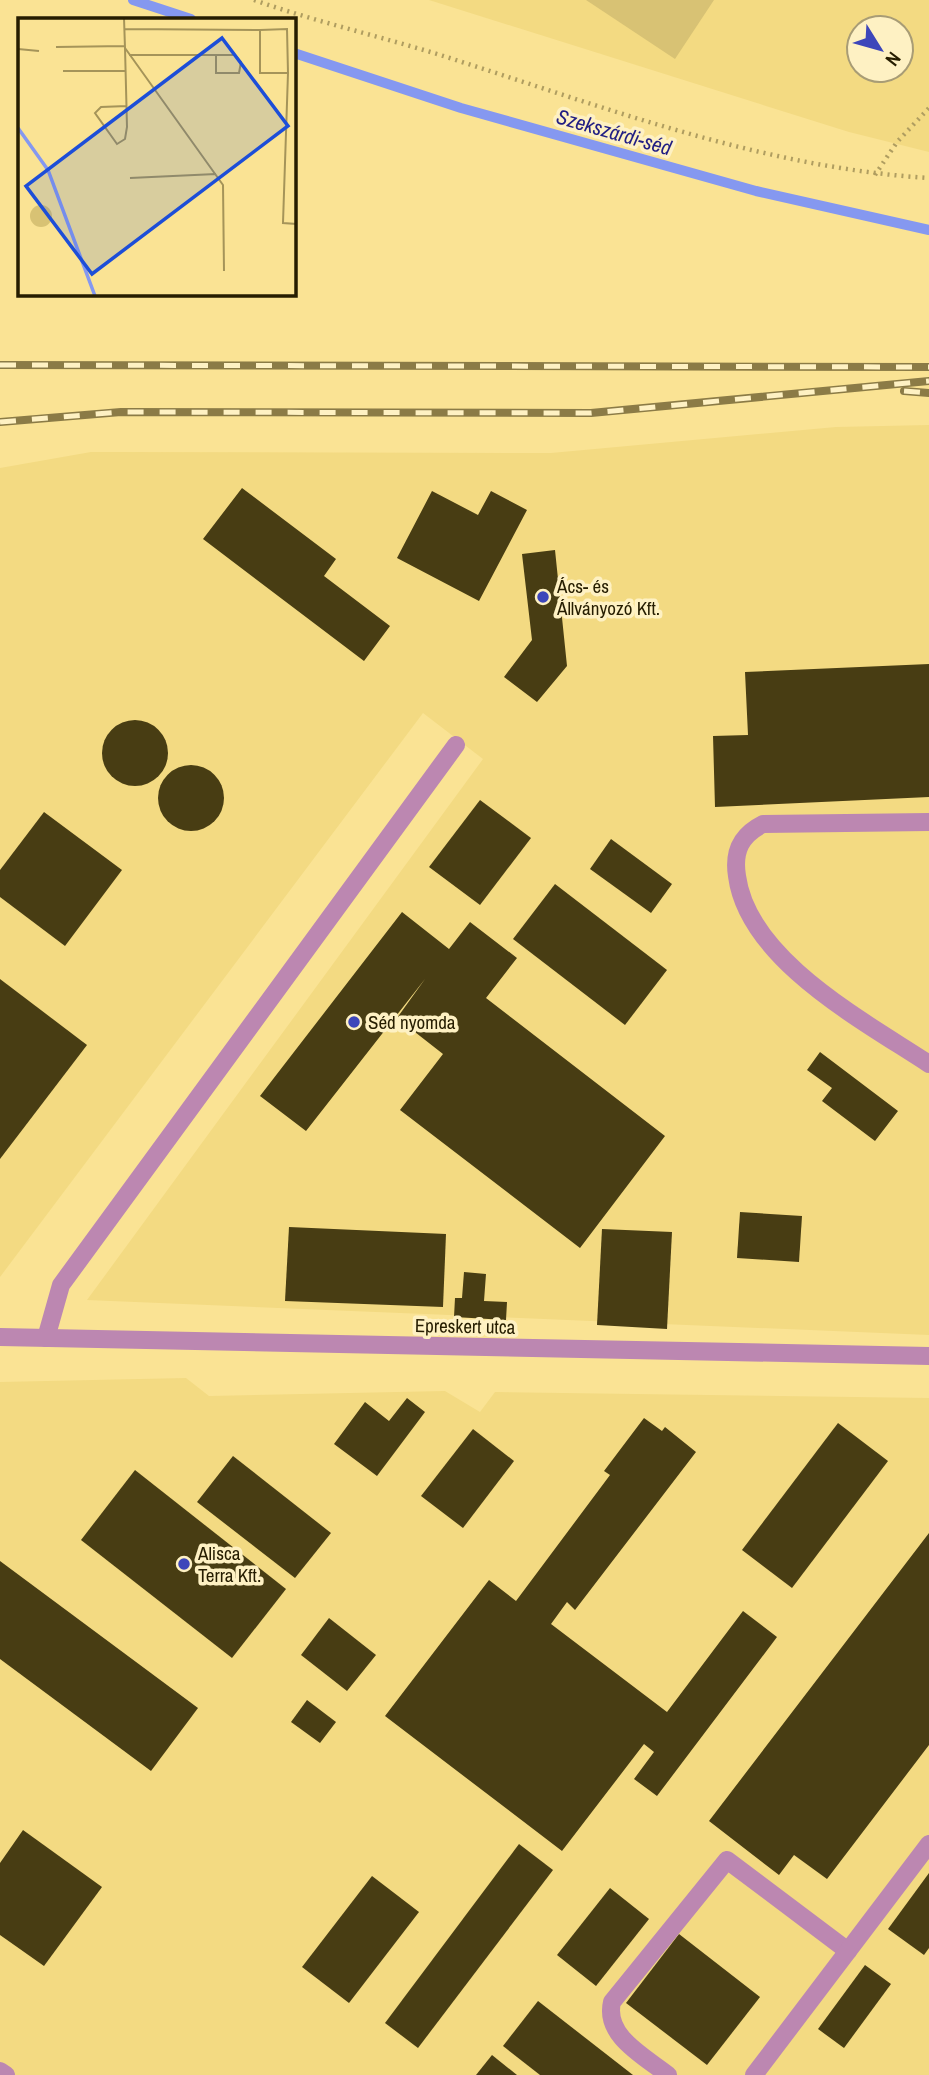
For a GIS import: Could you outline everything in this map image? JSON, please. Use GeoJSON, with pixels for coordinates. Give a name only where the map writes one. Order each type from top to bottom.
{"type":"FeatureCollection","features":[{"type":"Feature","properties":{"kind":"street"},"geometry":{"type":"LineString","coordinates":[[46,1338],[61,1285],[456,745]]}},
{"type":"Feature","properties":{"kind":"street"},"geometry":{"type":"LineString","coordinates":[[929,822],[763,824],[750,831],[739,844],[735,858],[739,892],[746,910],[768,941],[813,984],[929,1064]]}},
{"type":"Feature","properties":{"kind":"street","name":"Epreskert utca"},"geometry":{"type":"LineString","coordinates":[[0,1337],[929,1356]]}},
{"type":"Feature","properties":{"kind":"street"},"geometry":{"type":"LineString","coordinates":[[754,2075],[929,1844]]}},
{"type":"Feature","properties":{"kind":"street"},"geometry":{"type":"LineString","coordinates":[[667,2075],[614,2030],[609,2015],[612,2002],[727,1860],[848,1951]]}},
{"type":"Feature","properties":{"kind":"street"},"geometry":{"type":"LineString","coordinates":[[0,2071],[6,2075]]}},
{"type":"Feature","properties":{"kind":"path"},"geometry":{"type":"LineString","coordinates":[[254,0],[306,19],[400,42],[712,142],[875,175],[929,178]]}},
{"type":"Feature","properties":{"kind":"path"},"geometry":{"type":"LineString","coordinates":[[875,175],[897,142],[929,108]]}},
{"type":"Feature","properties":{"kind":"shaded area"},"geometry":{"type":"Polygon","coordinates":[[[429,0],[929,0],[929,152],[849,132],[429,0]]]}},
{"type":"Feature","properties":{"kind":"shaded area"},"geometry":{"type":"Polygon","coordinates":[[[586,0],[714,0],[675,59],[586,0]]]}},
{"type":"Feature","properties":{"kind":"shaded area"},"geometry":{"type":"Polygon","coordinates":[[[929,425],[929,1335],[87,1300],[483,759],[423,713],[0,1277],[0,468],[91,452],[551,453],[836,427],[929,425]]]}},
{"type":"Feature","properties":{"kind":"shaded area"},"geometry":{"type":"Polygon","coordinates":[[[186,1378],[209,1396],[445,1391],[480,1412],[495,1392],[929,1398],[929,2075],[0,2075],[0,1382],[186,1378]]]}},
{"type":"Feature","properties":{"kind":"building"},"geometry":{"type":"Polygon","coordinates":[[[242,488],[336,559],[324,576],[390,626],[364,661],[203,539],[242,488]]]}},
{"type":"Feature","properties":{"kind":"building"},"geometry":{"type":"Polygon","coordinates":[[[432,491],[478,515],[491,491],[527,510],[479,601],[397,558],[432,491]]]}},
{"type":"Feature","properties":{"kind":"building","name":"Ács- és Állványozó Kft."},"geometry":{"type":"Polygon","coordinates":[[[555,550],[567,666],[537,702],[504,677],[532,640],[522,554],[555,550]]]}},
{"type":"Feature","properties":{"kind":"building"},"geometry":{"type":"Polygon","coordinates":[[[929,664],[929,797],[715,807],[713,736],[748,735],[745,672],[929,664]]]}},
{"type":"Feature","properties":{"kind":"building"},"geometry":{"type":"Polygon","coordinates":[[[135,720],[148,723],[158,730],[165,740],[168,753],[165,766],[158,776],[148,783],[135,786],[122,783],[112,776],[105,766],[102,753],[105,740],[112,730],[122,723],[135,720]]]}},
{"type":"Feature","properties":{"kind":"building"},"geometry":{"type":"Polygon","coordinates":[[[191,765],[204,768],[214,775],[221,785],[224,798],[221,811],[214,821],[204,828],[191,831],[178,828],[168,821],[161,811],[158,798],[161,785],[168,775],[178,768],[191,765]]]}},
{"type":"Feature","properties":{"kind":"building"},"geometry":{"type":"Polygon","coordinates":[[[480,800],[531,838],[480,905],[429,867],[480,800]]]}},
{"type":"Feature","properties":{"kind":"building"},"geometry":{"type":"Polygon","coordinates":[[[44,812],[122,870],[65,946],[0,897],[0,870],[44,812]]]}},
{"type":"Feature","properties":{"kind":"building"},"geometry":{"type":"Polygon","coordinates":[[[611,839],[672,884],[651,913],[590,869],[611,839]]]}},
{"type":"Feature","properties":{"kind":"building"},"geometry":{"type":"Polygon","coordinates":[[[555,884],[667,970],[625,1025],[513,939],[555,884]]]}},
{"type":"Feature","properties":{"kind":"building"},"geometry":{"type":"Polygon","coordinates":[[[402,912],[449,949],[470,922],[517,958],[486,998],[665,1136],[580,1248],[400,1110],[443,1054],[397,1018],[425,979],[306,1131],[260,1096],[402,912]]]}},
{"type":"Feature","properties":{"kind":"building"},"geometry":{"type":"Polygon","coordinates":[[[0,979],[87,1045],[0,1159],[0,979]]]}},
{"type":"Feature","properties":{"kind":"building"},"geometry":{"type":"Polygon","coordinates":[[[820,1052],[898,1111],[875,1141],[822,1101],[832,1088],[807,1070],[820,1052]]]}},
{"type":"Feature","properties":{"kind":"building"},"geometry":{"type":"Polygon","coordinates":[[[740,1212],[802,1216],[799,1262],[737,1258],[740,1212]]]}},
{"type":"Feature","properties":{"kind":"building"},"geometry":{"type":"Polygon","coordinates":[[[289,1227],[446,1234],[443,1307],[285,1301],[289,1227]]]}},
{"type":"Feature","properties":{"kind":"building"},"geometry":{"type":"Polygon","coordinates":[[[602,1229],[672,1232],[667,1329],[597,1325],[602,1229]]]}},
{"type":"Feature","properties":{"kind":"building"},"geometry":{"type":"Polygon","coordinates":[[[464,1272],[486,1274],[484,1301],[507,1302],[506,1320],[454,1317],[455,1298],[462,1298],[464,1272]]]}},
{"type":"Feature","properties":{"kind":"building"},"geometry":{"type":"Polygon","coordinates":[[[407,1398],[425,1412],[377,1476],[334,1444],[365,1402],[389,1421],[407,1398]]]}},
{"type":"Feature","properties":{"kind":"building"},"geometry":{"type":"Polygon","coordinates":[[[644,1418],[662,1431],[665,1427],[696,1452],[575,1610],[567,1602],[551,1624],[667,1712],[743,1611],[777,1637],[657,1796],[634,1779],[654,1752],[644,1744],[562,1851],[385,1716],[489,1580],[516,1601],[610,1475],[604,1471],[644,1418]]]}},
{"type":"Feature","properties":{"kind":"building"},"geometry":{"type":"Polygon","coordinates":[[[838,1423],[888,1461],[792,1588],[742,1550],[838,1423]]]}},
{"type":"Feature","properties":{"kind":"building"},"geometry":{"type":"Polygon","coordinates":[[[473,1429],[514,1461],[463,1528],[421,1496],[473,1429]]]}},
{"type":"Feature","properties":{"kind":"building"},"geometry":{"type":"Polygon","coordinates":[[[233,1456],[331,1533],[295,1578],[197,1502],[233,1456]]]}},
{"type":"Feature","properties":{"kind":"building","name":"Alisca Terra Kft."},"geometry":{"type":"Polygon","coordinates":[[[135,1470],[286,1589],[232,1658],[81,1540],[135,1470]]]}},
{"type":"Feature","properties":{"kind":"building"},"geometry":{"type":"Polygon","coordinates":[[[929,1533],[929,1745],[827,1879],[794,1855],[779,1875],[709,1821],[929,1533]]]}},
{"type":"Feature","properties":{"kind":"building"},"geometry":{"type":"Polygon","coordinates":[[[0,1561],[198,1708],[151,1771],[0,1659],[0,1561]]]}},
{"type":"Feature","properties":{"kind":"building"},"geometry":{"type":"Polygon","coordinates":[[[329,1618],[376,1655],[347,1691],[301,1655],[329,1618]]]}},
{"type":"Feature","properties":{"kind":"building"},"geometry":{"type":"Polygon","coordinates":[[[307,1700],[336,1722],[320,1743],[291,1722],[307,1700]]]}},
{"type":"Feature","properties":{"kind":"building"},"geometry":{"type":"Polygon","coordinates":[[[23,1830],[102,1887],[44,1966],[0,1935],[0,1863],[23,1830]]]}},
{"type":"Feature","properties":{"kind":"building"},"geometry":{"type":"Polygon","coordinates":[[[519,1844],[553,1870],[418,2048],[385,2023],[519,1844]]]}},
{"type":"Feature","properties":{"kind":"building"},"geometry":{"type":"Polygon","coordinates":[[[929,1873],[929,1948],[924,1955],[888,1929],[929,1873]]]}},
{"type":"Feature","properties":{"kind":"building"},"geometry":{"type":"Polygon","coordinates":[[[372,1876],[419,1912],[349,2003],[302,1967],[372,1876]]]}},
{"type":"Feature","properties":{"kind":"building"},"geometry":{"type":"Polygon","coordinates":[[[610,1888],[649,1919],[596,1986],[557,1955],[610,1888]]]}},
{"type":"Feature","properties":{"kind":"building"},"geometry":{"type":"Polygon","coordinates":[[[679,1934],[760,1997],[707,2065],[626,2003],[679,1934]]]}},
{"type":"Feature","properties":{"kind":"building"},"geometry":{"type":"Polygon","coordinates":[[[865,1965],[891,1984],[844,2048],[818,2029],[865,1965]]]}},
{"type":"Feature","properties":{"kind":"building"},"geometry":{"type":"Polygon","coordinates":[[[538,2001],[633,2075],[540,2075],[503,2046],[538,2001]]]}},
{"type":"Feature","properties":{"kind":"building"},"geometry":{"type":"Polygon","coordinates":[[[492,2055],[517,2075],[476,2075],[492,2055]]]}},
{"type":"Feature","properties":{"kind":"waterway","name":"Szekszárdi-séd"},"geometry":{"type":"LineString","coordinates":[[133,0],[188,18]]}},
{"type":"Feature","properties":{"kind":"waterway","name":"Szekszárdi-séd"},"geometry":{"type":"LineString","coordinates":[[296,54],[461,108],[756,191],[929,230]]}},
{"type":"Feature","properties":{"kind":"railway"},"geometry":{"type":"LineString","coordinates":[[0,365],[929,367]]}},
{"type":"Feature","properties":{"kind":"railway"},"geometry":{"type":"LineString","coordinates":[[0,422],[121,412],[591,413],[929,381]]}},
{"type":"Feature","properties":{"kind":"railway"},"geometry":{"type":"LineString","coordinates":[[904,391],[929,393]]}},
{"type":"Feature","properties":{"kind":"place","name":"Ács- és Állványozó Kft."},"geometry":{"type":"Point","coordinates":[543,597]}},
{"type":"Feature","properties":{"kind":"place","name":"Séd nyomda"},"geometry":{"type":"Point","coordinates":[354,1022]}},
{"type":"Feature","properties":{"kind":"place","name":"Alisca Terra Kft."},"geometry":{"type":"Point","coordinates":[184,1564]}}]}
